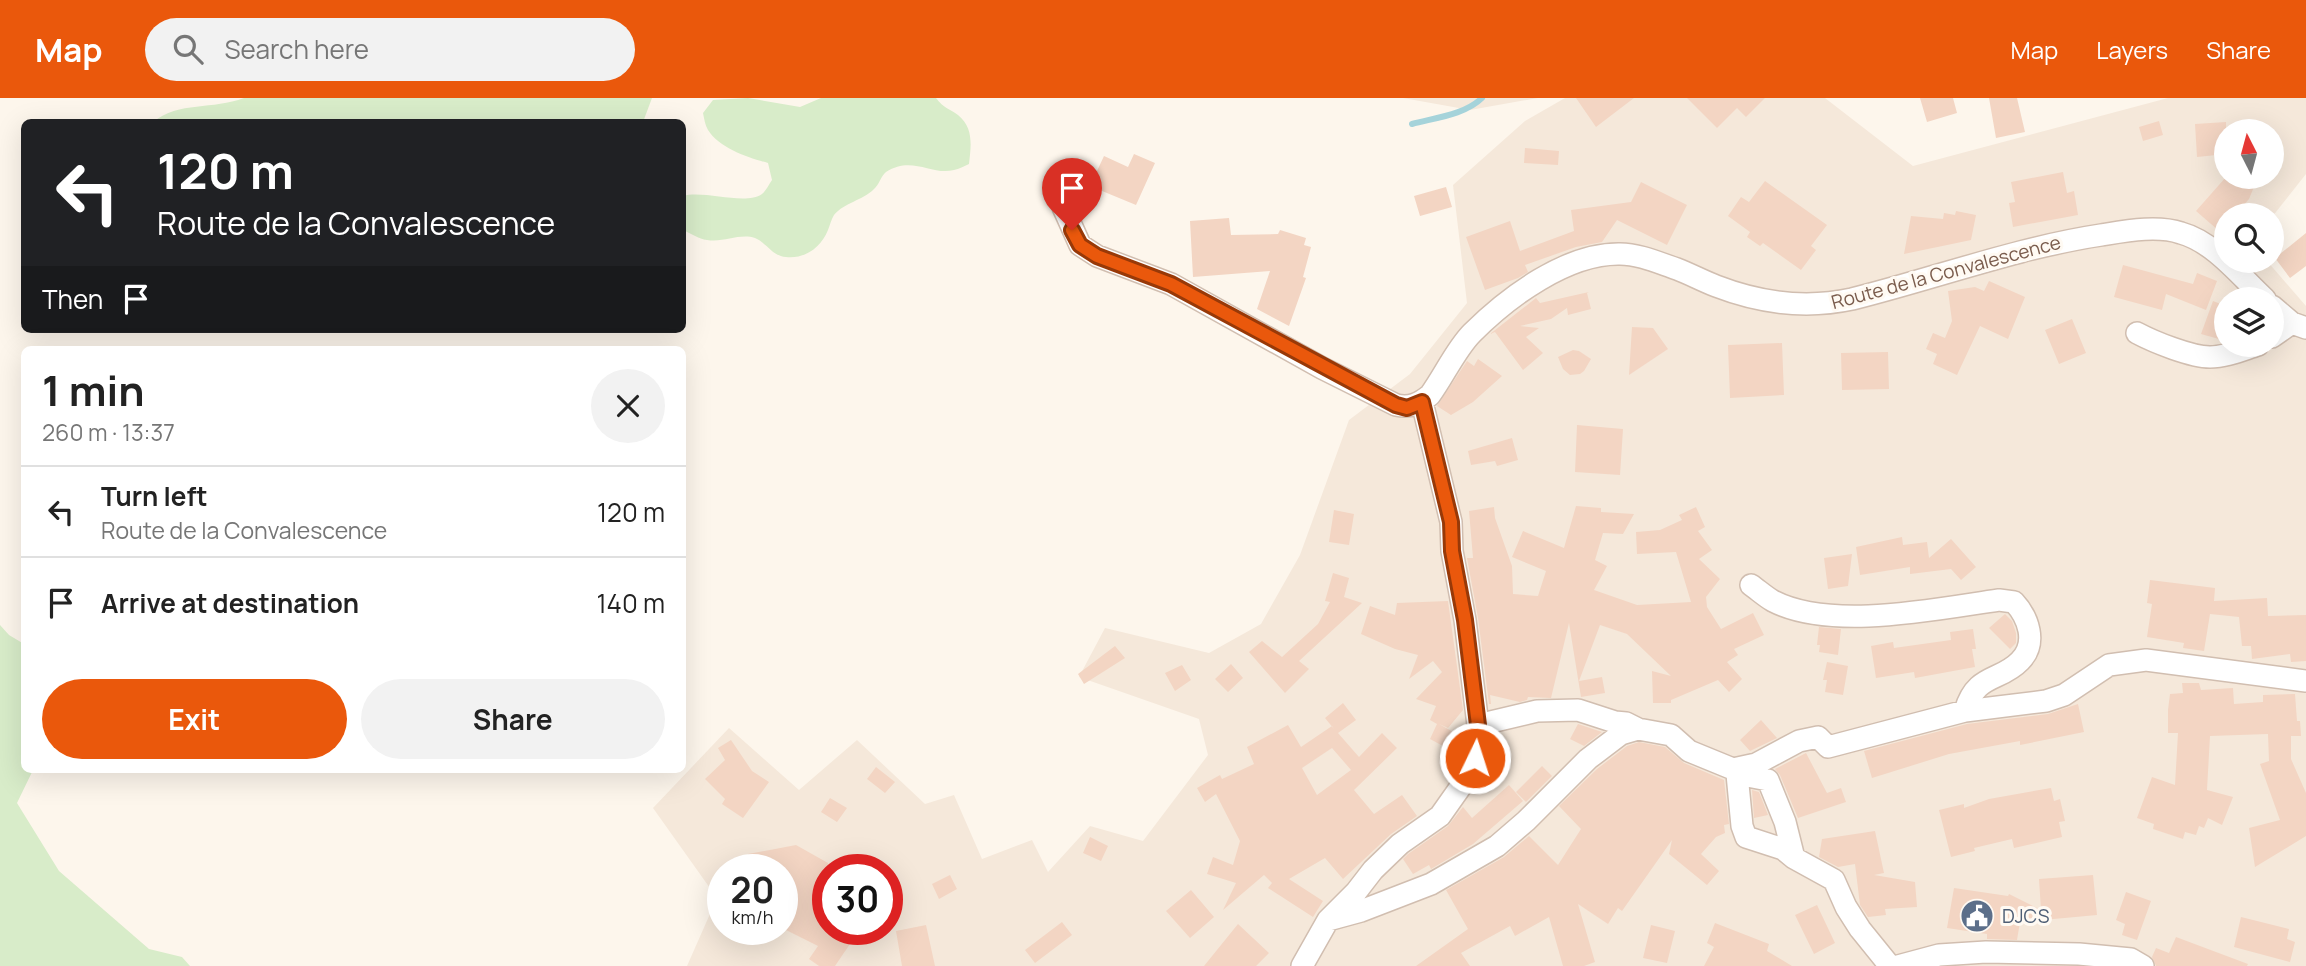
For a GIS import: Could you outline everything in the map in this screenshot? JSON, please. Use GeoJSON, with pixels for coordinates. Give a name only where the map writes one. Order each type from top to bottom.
{"type":"FeatureCollection","features":[{"type":"Feature","properties":{"kind":"street"},"geometry":{"type":"LineString","coordinates":[[1063,207],[1080,245],[1097,256],[1171,284],[1396,405],[1407,408],[1422,402],[1451,522],[1452,551],[1465,620],[1478,725],[1475,758],[1470,771],[1440,816],[1400,844],[1328,920],[1302,966]]}},
{"type":"Feature","properties":{"kind":"street","name":"Route de la Convalescence"},"geometry":{"type":"LineString","coordinates":[[1422,402],[1438,384],[1471,334],[1500,309],[1567,264],[1619,254],[1652,261],[1718,287],[1801,306],[1852,299],[2007,254],[2073,239],[2159,230],[2183,233],[2203,244],[2251,287]]}},
{"type":"Feature","properties":{"kind":"street"},"geometry":{"type":"LineString","coordinates":[[2284,314],[2299,325]]}},
{"type":"Feature","properties":{"kind":"street"},"geometry":{"type":"LineString","coordinates":[[2137,333],[2197,355],[2214,356]]}},
{"type":"Feature","properties":{"kind":"street"},"geometry":{"type":"LineString","coordinates":[[1751,585],[1774,601],[1814,614],[1839,617],[1999,600],[2014,601],[2024,612],[2029,625],[2025,654],[2020,662],[1974,690],[1965,711]]}},
{"type":"Feature","properties":{"kind":"street"},"geometry":{"type":"LineString","coordinates":[[1735,771],[1756,764],[1799,741],[1818,737],[1828,747],[1965,711],[2046,701],[2064,695],[2109,665],[2146,660],[2306,681]]}},
{"type":"Feature","properties":{"kind":"street"},"geometry":{"type":"LineString","coordinates":[[1478,725],[1536,712],[1578,710],[1638,729],[1671,735],[1689,751],[1735,771],[1768,780],[1785,822],[1794,858]]}},
{"type":"Feature","properties":{"kind":"street"},"geometry":{"type":"LineString","coordinates":[[1328,920],[1361,911],[1431,884],[1497,846],[1602,747],[1621,734],[1638,729]]}},
{"type":"Feature","properties":{"kind":"street"},"geometry":{"type":"LineString","coordinates":[[1735,771],[1742,826],[1746,837],[1783,849],[1834,880],[1860,929],[1902,965],[1940,955],[1986,952],[2080,960],[2131,959],[2143,966]]}},
{"type":"Feature","properties":{"kind":"shaded area"},"geometry":{"type":"Polygon","coordinates":[[[1403,98],[1538,98],[1470,110],[1403,98]]]}},
{"type":"Feature","properties":{"kind":"shaded area"},"geometry":{"type":"Polygon","coordinates":[[[1565,98],[1825,98],[1913,166],[2168,98],[2306,98],[2306,174],[2283,203],[2214,203],[2214,273],[2277,273],[2306,306],[2306,966],[687,966],[707,921],[707,945],[798,945],[798,854],[707,854],[707,884],[653,808],[729,728],[799,790],[857,740],[925,804],[954,795],[982,859],[1032,840],[1048,872],[1090,826],[1143,841],[1208,755],[1199,719],[1079,677],[1105,628],[1209,653],[1261,624],[1300,555],[1349,420],[1410,374],[1467,303],[1453,185],[1525,121],[1565,98]]]}},
{"type":"Feature","properties":{"kind":"green space"},"geometry":{"type":"Polygon","coordinates":[[[244,98],[652,98],[644,119],[157,119],[185,108],[244,98]]]}},
{"type":"Feature","properties":{"kind":"green space"},"geometry":{"type":"Polygon","coordinates":[[[748,98],[800,107],[821,98],[936,98],[958,115],[967,126],[970,138],[969,164],[946,171],[913,165],[895,167],[886,172],[869,193],[838,211],[821,242],[812,251],[800,256],[781,256],[755,238],[737,237],[713,241],[701,238],[686,231],[686,196],[746,199],[763,193],[772,180],[768,163],[727,147],[708,130],[703,113],[713,100],[748,98]]]}},
{"type":"Feature","properties":{"kind":"green space"},"geometry":{"type":"Polygon","coordinates":[[[0,625],[21,642],[21,773],[32,773],[17,803],[59,871],[149,949],[182,957],[190,966],[0,966],[0,625]]]}},
{"type":"Feature","properties":{"kind":"building"},"geometry":{"type":"Polygon","coordinates":[[[1576,98],[1634,98],[1596,127],[1576,98]]]}},
{"type":"Feature","properties":{"kind":"building"},"geometry":{"type":"Polygon","coordinates":[[[1687,98],[1765,98],[1746,117],[1737,108],[1717,128],[1687,98]]]}},
{"type":"Feature","properties":{"kind":"building"},"geometry":{"type":"Polygon","coordinates":[[[1920,98],[1953,98],[1957,113],[1927,122],[1920,98]]]}},
{"type":"Feature","properties":{"kind":"building"},"geometry":{"type":"Polygon","coordinates":[[[1989,98],[2017,98],[2025,132],[1996,138],[1989,98]]]}},
{"type":"Feature","properties":{"kind":"building"},"geometry":{"type":"Polygon","coordinates":[[[2159,121],[2163,135],[2143,141],[2139,127],[2159,121]]]}},
{"type":"Feature","properties":{"kind":"building"},"geometry":{"type":"Polygon","coordinates":[[[2214,123],[2214,155],[2197,157],[2195,124],[2214,123]]]}},
{"type":"Feature","properties":{"kind":"building"},"geometry":{"type":"Polygon","coordinates":[[[1525,148],[1559,151],[1558,165],[1524,163],[1525,148]]]}},
{"type":"Feature","properties":{"kind":"building"},"geometry":{"type":"Polygon","coordinates":[[[1134,154],[1155,163],[1136,205],[1090,186],[1104,156],[1128,167],[1134,154]]]}},
{"type":"Feature","properties":{"kind":"building"},"geometry":{"type":"Polygon","coordinates":[[[2063,172],[2067,193],[2074,191],[2078,215],[2013,227],[2009,203],[2015,202],[2011,182],[2063,172]]]}},
{"type":"Feature","properties":{"kind":"building"},"geometry":{"type":"Polygon","coordinates":[[[1765,181],[1827,225],[1811,246],[1816,250],[1801,270],[1763,243],[1760,246],[1747,237],[1750,232],[1728,216],[1741,197],[1749,202],[1765,181]]]}},
{"type":"Feature","properties":{"kind":"building"},"geometry":{"type":"Polygon","coordinates":[[[1641,182],[1687,205],[1667,245],[1617,220],[1602,242],[1576,247],[1525,265],[1528,272],[1485,290],[1466,237],[1510,221],[1520,251],[1574,231],[1571,210],[1631,202],[1641,182]]]}},
{"type":"Feature","properties":{"kind":"building"},"geometry":{"type":"Polygon","coordinates":[[[1446,187],[1452,207],[1420,216],[1414,196],[1446,187]]]}},
{"type":"Feature","properties":{"kind":"building"},"geometry":{"type":"Polygon","coordinates":[[[2215,189],[2253,189],[2246,203],[2214,203],[2214,227],[2196,211],[2215,189]]]}},
{"type":"Feature","properties":{"kind":"building"},"geometry":{"type":"Polygon","coordinates":[[[1956,211],[1976,215],[1971,240],[1904,254],[1911,216],[1943,219],[1944,213],[1955,215],[1956,211]]]}},
{"type":"Feature","properties":{"kind":"building"},"geometry":{"type":"Polygon","coordinates":[[[1229,218],[1231,235],[1278,234],[1280,230],[1306,238],[1304,245],[1311,247],[1303,277],[1306,278],[1289,326],[1257,309],[1270,271],[1193,277],[1190,221],[1229,218]]]}},
{"type":"Feature","properties":{"kind":"building"},"geometry":{"type":"Polygon","coordinates":[[[2306,233],[2306,266],[2290,278],[2284,270],[2284,251],[2306,233]]]}},
{"type":"Feature","properties":{"kind":"building"},"geometry":{"type":"Polygon","coordinates":[[[2123,265],[2193,284],[2197,273],[2217,281],[2206,310],[2166,294],[2162,310],[2114,297],[2123,265]]]}},
{"type":"Feature","properties":{"kind":"building"},"geometry":{"type":"Polygon","coordinates":[[[1989,281],[2025,297],[2008,339],[1980,326],[1957,375],[1933,364],[1937,354],[1926,349],[1933,333],[1945,338],[1952,321],[1948,291],[1975,287],[1984,291],[1989,281]]]}},
{"type":"Feature","properties":{"kind":"building"},"geometry":{"type":"Polygon","coordinates":[[[1589,292],[1587,293],[1591,309],[1568,315],[1567,308],[1551,319],[1520,326],[1539,328],[1526,337],[1543,353],[1523,370],[1495,332],[1490,334],[1536,298],[1540,303],[1589,292]]]}},
{"type":"Feature","properties":{"kind":"building"},"geometry":{"type":"Polygon","coordinates":[[[2213,301],[2214,338],[2201,334],[2213,301]]]}},
{"type":"Feature","properties":{"kind":"building"},"geometry":{"type":"Polygon","coordinates":[[[2072,319],[2086,353],[2059,364],[2045,330],[2072,319]]]}},
{"type":"Feature","properties":{"kind":"building"},"geometry":{"type":"Polygon","coordinates":[[[1632,327],[1653,328],[1668,349],[1629,375],[1632,327]]]}},
{"type":"Feature","properties":{"kind":"building"},"geometry":{"type":"Polygon","coordinates":[[[1782,343],[1784,395],[1730,398],[1728,345],[1782,343]]]}},
{"type":"Feature","properties":{"kind":"building"},"geometry":{"type":"Polygon","coordinates":[[[1573,350],[1591,359],[1584,371],[1570,375],[1563,369],[1558,357],[1573,350]]]}},
{"type":"Feature","properties":{"kind":"building"},"geometry":{"type":"Polygon","coordinates":[[[1888,352],[1889,389],[1842,390],[1841,353],[1888,352]]]}},
{"type":"Feature","properties":{"kind":"building"},"geometry":{"type":"Polygon","coordinates":[[[1478,359],[1502,376],[1473,402],[1451,415],[1437,406],[1467,361],[1474,366],[1478,359]]]}},
{"type":"Feature","properties":{"kind":"building"},"geometry":{"type":"Polygon","coordinates":[[[1577,425],[1623,429],[1620,475],[1575,472],[1577,425]]]}},
{"type":"Feature","properties":{"kind":"building"},"geometry":{"type":"Polygon","coordinates":[[[1512,438],[1518,460],[1497,466],[1495,461],[1471,465],[1468,451],[1512,438]]]}},
{"type":"Feature","properties":{"kind":"building"},"geometry":{"type":"Polygon","coordinates":[[[1576,506],[1601,508],[1601,512],[1634,514],[1623,534],[1603,533],[1595,560],[1607,566],[1594,590],[1637,605],[1691,602],[1676,552],[1637,554],[1636,532],[1660,530],[1682,520],[1679,515],[1696,507],[1705,527],[1698,531],[1712,550],[1699,559],[1720,579],[1706,597],[1707,607],[1721,629],[1753,613],[1764,635],[1734,649],[1738,655],[1727,662],[1742,679],[1729,692],[1718,680],[1671,700],[1671,703],[1653,703],[1652,671],[1671,676],[1627,634],[1600,625],[1579,681],[1602,677],[1605,693],[1581,697],[1569,623],[1551,698],[1528,697],[1520,702],[1490,695],[1489,704],[1467,558],[1473,558],[1469,511],[1494,507],[1495,518],[1512,566],[1513,594],[1538,596],[1546,571],[1512,557],[1523,531],[1564,548],[1576,506]]]}},
{"type":"Feature","properties":{"kind":"building"},"geometry":{"type":"Polygon","coordinates":[[[1334,510],[1354,514],[1349,545],[1329,542],[1334,510]]]}},
{"type":"Feature","properties":{"kind":"building"},"geometry":{"type":"Polygon","coordinates":[[[1902,537],[1903,545],[1927,542],[1929,558],[1951,539],[1976,567],[1961,580],[1951,569],[1910,574],[1910,567],[1860,575],[1856,547],[1902,537]]]}},
{"type":"Feature","properties":{"kind":"building"},"geometry":{"type":"Polygon","coordinates":[[[1852,554],[1848,586],[1828,589],[1824,558],[1852,554]]]}},
{"type":"Feature","properties":{"kind":"building"},"geometry":{"type":"Polygon","coordinates":[[[1333,573],[1349,578],[1344,597],[1362,603],[1299,661],[1309,669],[1285,693],[1249,652],[1262,641],[1282,657],[1318,624],[1330,602],[1325,601],[1333,573]]]}},
{"type":"Feature","properties":{"kind":"building"},"geometry":{"type":"Polygon","coordinates":[[[2150,580],[2215,588],[2214,601],[2267,598],[2268,616],[2306,615],[2306,661],[2291,662],[2290,654],[2252,659],[2251,646],[2242,646],[2239,617],[2210,614],[2204,651],[2183,648],[2184,643],[2147,637],[2152,604],[2147,603],[2150,580]]]}},
{"type":"Feature","properties":{"kind":"building"},"geometry":{"type":"Polygon","coordinates":[[[1448,601],[1463,710],[1448,728],[1439,724],[1464,738],[1456,753],[1430,739],[1437,724],[1430,720],[1436,706],[1416,699],[1442,672],[1433,661],[1409,679],[1418,655],[1395,649],[1361,634],[1370,606],[1395,615],[1397,603],[1448,601]]]}},
{"type":"Feature","properties":{"kind":"building"},"geometry":{"type":"Polygon","coordinates":[[[2005,614],[2012,621],[2016,633],[2016,643],[2010,649],[1989,628],[2005,614]]]}},
{"type":"Feature","properties":{"kind":"building"},"geometry":{"type":"Polygon","coordinates":[[[1819,627],[1841,629],[1838,655],[1819,652],[1819,627]]]}},
{"type":"Feature","properties":{"kind":"building"},"geometry":{"type":"Polygon","coordinates":[[[1973,629],[1975,667],[1915,678],[1914,672],[1876,678],[1871,646],[1893,642],[1894,648],[1951,640],[1950,632],[1973,629]]]}},
{"type":"Feature","properties":{"kind":"building"},"geometry":{"type":"Polygon","coordinates":[[[1115,646],[1125,658],[1084,684],[1078,674],[1115,646]]]}},
{"type":"Feature","properties":{"kind":"building"},"geometry":{"type":"Polygon","coordinates":[[[1827,662],[1848,666],[1843,695],[1825,692],[1827,680],[1823,680],[1827,662]]]}},
{"type":"Feature","properties":{"kind":"building"},"geometry":{"type":"Polygon","coordinates":[[[1231,664],[1243,678],[1228,692],[1215,679],[1231,664]]]}},
{"type":"Feature","properties":{"kind":"building"},"geometry":{"type":"Polygon","coordinates":[[[1182,665],[1191,680],[1175,691],[1165,673],[1182,665]]]}},
{"type":"Feature","properties":{"kind":"building"},"geometry":{"type":"Polygon","coordinates":[[[2182,683],[2199,683],[2201,690],[2233,688],[2234,704],[2263,702],[2263,695],[2295,694],[2301,736],[2291,736],[2291,759],[2306,793],[2306,836],[2255,867],[2249,828],[2280,820],[2260,764],[2269,761],[2268,734],[2210,736],[2207,790],[2233,797],[2222,825],[2208,818],[2204,828],[2199,826],[2196,835],[2185,832],[2183,839],[2153,829],[2154,824],[2137,818],[2152,777],[2175,785],[2178,733],[2168,733],[2168,710],[2170,694],[2183,693],[2182,683]]]}},
{"type":"Feature","properties":{"kind":"building"},"geometry":{"type":"Polygon","coordinates":[[[1343,703],[1356,720],[1338,733],[1359,757],[1382,733],[1397,748],[1354,790],[1374,814],[1402,795],[1417,816],[1391,834],[1343,879],[1325,858],[1289,879],[1323,901],[1313,917],[1268,888],[1272,883],[1264,875],[1223,910],[1236,883],[1207,874],[1213,857],[1233,865],[1240,841],[1216,794],[1205,802],[1197,788],[1220,775],[1222,779],[1254,764],[1247,747],[1288,725],[1301,747],[1332,726],[1325,718],[1343,703]],[[1332,748],[1302,768],[1317,795],[1351,770],[1332,748]]]}},
{"type":"Feature","properties":{"kind":"building"},"geometry":{"type":"Polygon","coordinates":[[[2078,704],[2084,732],[2020,745],[2020,741],[1949,754],[1872,778],[1864,751],[1967,724],[2048,714],[2078,704]]]}},
{"type":"Feature","properties":{"kind":"building"},"geometry":{"type":"Polygon","coordinates":[[[1761,720],[1777,738],[1750,751],[1740,740],[1761,720]]]}},
{"type":"Feature","properties":{"kind":"building"},"geometry":{"type":"Polygon","coordinates":[[[1578,724],[1602,732],[1584,746],[1570,739],[1578,724]]]}},
{"type":"Feature","properties":{"kind":"building"},"geometry":{"type":"Polygon","coordinates":[[[731,740],[752,771],[769,782],[743,818],[722,804],[725,799],[705,779],[725,760],[718,748],[731,740]]]}},
{"type":"Feature","properties":{"kind":"building"},"geometry":{"type":"Polygon","coordinates":[[[1639,742],[1665,747],[1684,763],[1724,780],[1729,824],[1724,825],[1725,833],[1716,837],[1701,854],[1719,871],[1707,885],[1669,854],[1672,840],[1622,911],[1618,908],[1608,924],[1578,904],[1595,962],[1584,966],[1563,966],[1549,917],[1515,936],[1510,926],[1461,953],[1470,966],[1416,966],[1468,929],[1446,890],[1504,857],[1529,836],[1558,865],[1581,829],[1559,806],[1597,769],[1627,746],[1639,742]]]}},
{"type":"Feature","properties":{"kind":"building"},"geometry":{"type":"Polygon","coordinates":[[[1806,753],[1827,793],[1841,788],[1846,802],[1798,818],[1775,769],[1806,753]]]}},
{"type":"Feature","properties":{"kind":"building"},"geometry":{"type":"Polygon","coordinates":[[[1542,766],[1552,776],[1526,802],[1516,792],[1542,766]]]}},
{"type":"Feature","properties":{"kind":"building"},"geometry":{"type":"Polygon","coordinates":[[[876,767],[895,782],[885,793],[867,779],[876,767]]]}},
{"type":"Feature","properties":{"kind":"building"},"geometry":{"type":"Polygon","coordinates":[[[1509,785],[1523,801],[1473,844],[1431,869],[1429,865],[1413,874],[1403,859],[1408,854],[1448,826],[1463,807],[1472,818],[1509,785]]]}},
{"type":"Feature","properties":{"kind":"building"},"geometry":{"type":"Polygon","coordinates":[[[2051,788],[2054,801],[2060,799],[2065,821],[2059,822],[2062,837],[2014,848],[2012,839],[1974,848],[1975,851],[1951,857],[1939,810],[1964,804],[1964,808],[1989,799],[2051,788]]]}},
{"type":"Feature","properties":{"kind":"building"},"geometry":{"type":"Polygon","coordinates":[[[1752,790],[1759,792],[1768,815],[1754,818],[1752,790]]]}},
{"type":"Feature","properties":{"kind":"building"},"geometry":{"type":"Polygon","coordinates":[[[830,798],[847,808],[837,822],[821,812],[830,798]]]}},
{"type":"Feature","properties":{"kind":"building"},"geometry":{"type":"Polygon","coordinates":[[[1875,831],[1884,873],[1874,875],[1915,882],[1917,907],[1885,909],[1886,915],[1868,917],[1860,905],[1855,864],[1838,867],[1819,857],[1822,839],[1875,831]]]}},
{"type":"Feature","properties":{"kind":"building"},"geometry":{"type":"Polygon","coordinates":[[[1090,837],[1108,846],[1101,861],[1083,853],[1090,837]]]}},
{"type":"Feature","properties":{"kind":"building"},"geometry":{"type":"Polygon","coordinates":[[[796,845],[812,854],[812,943],[798,936],[798,854],[748,854],[796,845]]]}},
{"type":"Feature","properties":{"kind":"building"},"geometry":{"type":"Polygon","coordinates":[[[950,875],[957,889],[939,899],[932,884],[950,875]]]}},
{"type":"Feature","properties":{"kind":"building"},"geometry":{"type":"Polygon","coordinates":[[[2093,875],[2097,915],[2020,922],[2017,940],[1987,939],[1987,934],[1947,928],[1954,888],[2009,894],[2041,910],[2039,879],[2093,875]]]}},
{"type":"Feature","properties":{"kind":"building"},"geometry":{"type":"Polygon","coordinates":[[[1191,890],[1214,917],[1190,938],[1166,911],[1191,890]]]}},
{"type":"Feature","properties":{"kind":"building"},"geometry":{"type":"Polygon","coordinates":[[[2126,892],[2151,901],[2137,940],[2122,935],[2125,924],[2116,920],[2126,892]]]}},
{"type":"Feature","properties":{"kind":"building"},"geometry":{"type":"Polygon","coordinates":[[[1817,905],[1835,943],[1814,954],[1795,915],[1817,905]]]}},
{"type":"Feature","properties":{"kind":"building"},"geometry":{"type":"Polygon","coordinates":[[[2241,917],[2289,929],[2287,939],[2295,942],[2290,962],[2234,947],[2241,917]]]}},
{"type":"Feature","properties":{"kind":"building"},"geometry":{"type":"Polygon","coordinates":[[[1062,922],[1072,935],[1035,963],[1025,950],[1062,922]]]}},
{"type":"Feature","properties":{"kind":"building"},"geometry":{"type":"Polygon","coordinates":[[[1715,923],[1769,944],[1767,951],[1792,966],[1704,966],[1714,947],[1707,943],[1715,923]]]}},
{"type":"Feature","properties":{"kind":"building"},"geometry":{"type":"Polygon","coordinates":[[[1238,924],[1269,953],[1256,966],[1204,966],[1238,924]]]}},
{"type":"Feature","properties":{"kind":"building"},"geometry":{"type":"Polygon","coordinates":[[[926,925],[935,966],[902,966],[898,945],[903,945],[903,930],[926,925]]]}},
{"type":"Feature","properties":{"kind":"building"},"geometry":{"type":"Polygon","coordinates":[[[1651,925],[1675,931],[1667,963],[1643,958],[1651,925]]]}},
{"type":"Feature","properties":{"kind":"building"},"geometry":{"type":"Polygon","coordinates":[[[2176,937],[2248,964],[2156,966],[2152,957],[2156,948],[2169,953],[2176,937]]]}},
{"type":"Feature","properties":{"kind":"building"},"geometry":{"type":"Polygon","coordinates":[[[816,945],[849,945],[835,966],[819,966],[809,959],[818,946],[816,945]]]}},
{"type":"Feature","properties":{"kind":"waterway"},"geometry":{"type":"LineString","coordinates":[[1412,124],[1458,112],[1482,98]]}},
{"type":"Feature","properties":{"kind":"place","name":"DJCS"},"geometry":{"type":"Point","coordinates":[1977,916]}},
{"type":"Feature","properties":{"kind":"route"},"geometry":{"type":"LineString","coordinates":[[1072,230],[1080,245],[1097,256],[1171,284],[1322,368],[1396,405],[1407,408],[1422,402],[1451,522],[1452,551],[1465,620],[1478,725],[1475,758]]}}]}
